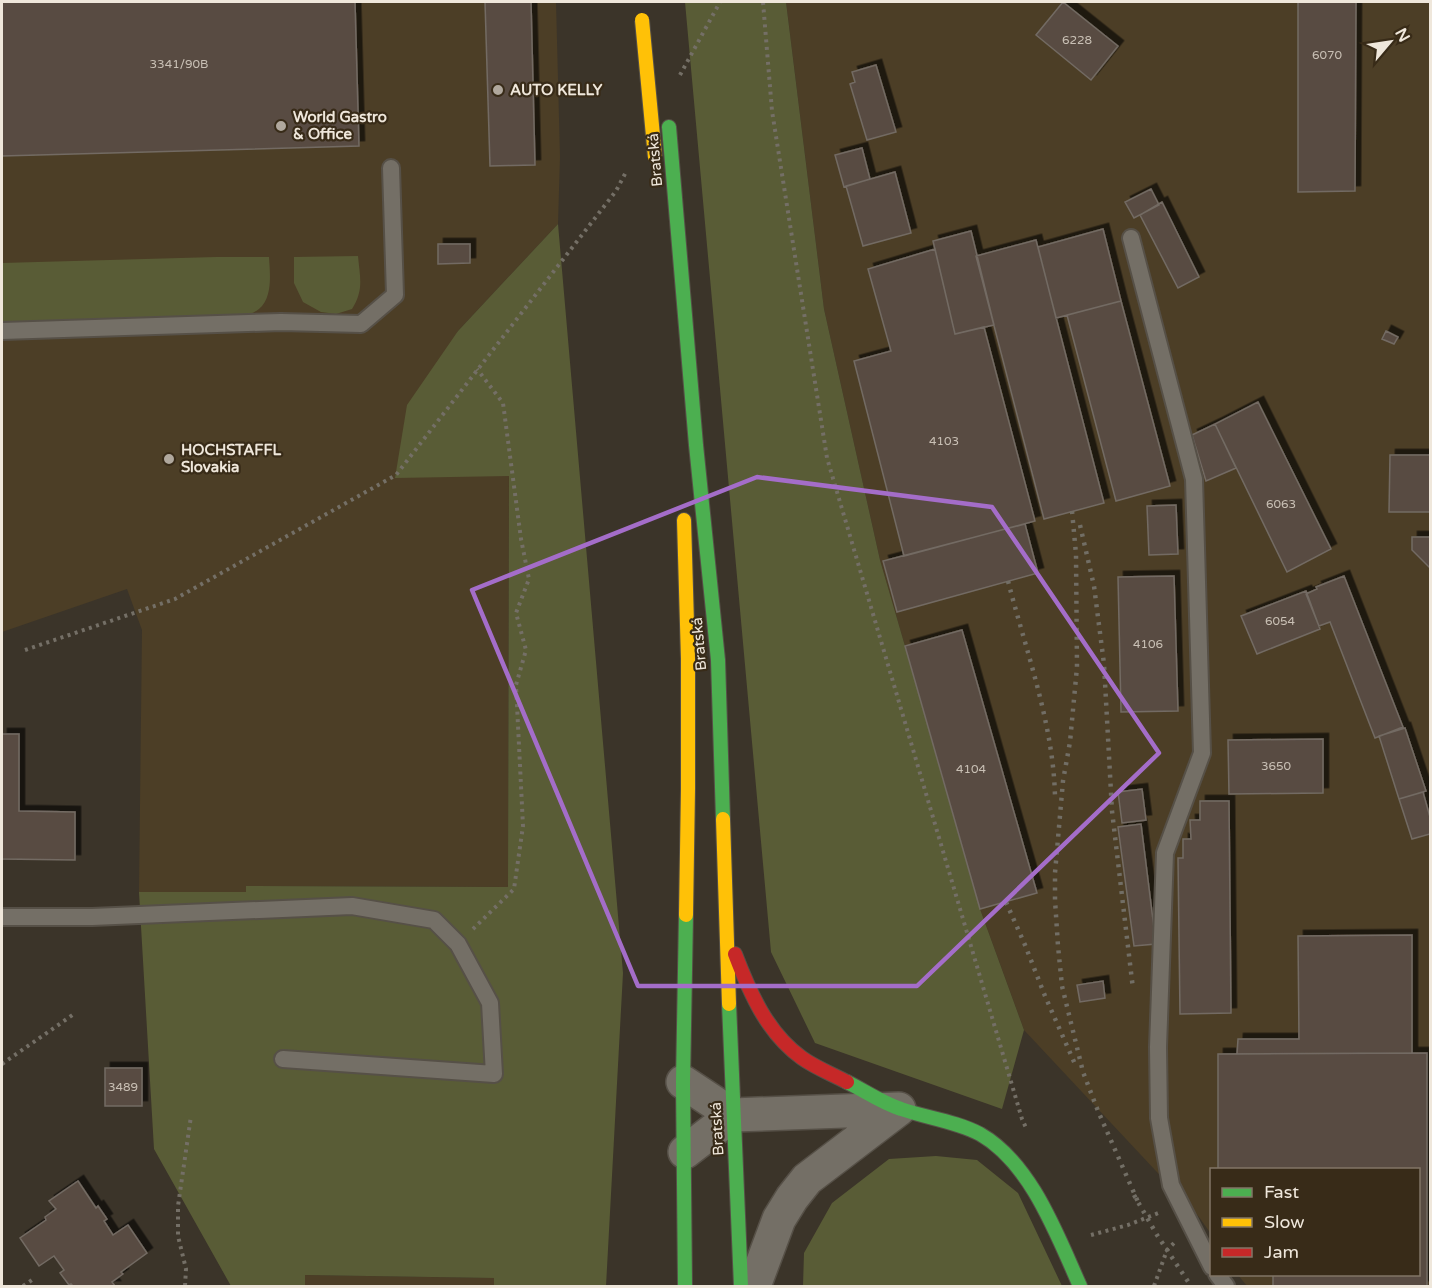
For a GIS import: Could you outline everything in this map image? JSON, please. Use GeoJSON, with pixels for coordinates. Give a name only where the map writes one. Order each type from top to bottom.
{"type":"FeatureCollection","features":[{"type":"Feature","properties":{"kind":"main road","name":"Bratská"},"geometry":{"type":"LineString","coordinates":[[641,15],[656,163]]}},
{"type":"Feature","properties":{"kind":"main road","name":"Bratská"},"geometry":{"type":"LineString","coordinates":[[669,122],[696,445],[717,660],[741,1287]]}},
{"type":"Feature","properties":{"kind":"main road","name":"Bratská"},"geometry":{"type":"LineString","coordinates":[[683,508],[688,659],[683,1082],[685,1287]]}},
{"type":"Feature","properties":{"kind":"main road"},"geometry":{"type":"LineString","coordinates":[[726,930],[747,986],[766,1022],[802,1058],[899,1109],[971,1129],[989,1140],[1005,1154],[1030,1186],[1044,1210],[1080,1287]]}},
{"type":"Feature","properties":{"kind":"street"},"geometry":{"type":"LineString","coordinates":[[683,1082],[733,1114],[899,1109]]}},
{"type":"Feature","properties":{"kind":"street"},"geometry":{"type":"LineString","coordinates":[[754,1287],[779,1219],[807,1179],[899,1109]]}},
{"type":"Feature","properties":{"kind":"street"},"geometry":{"type":"LineString","coordinates":[[684,1152],[733,1114]]}},
{"type":"Feature","properties":{"kind":"lane"},"geometry":{"type":"LineString","coordinates":[[2,331],[280,322],[361,324],[395,295],[392,168]]}},
{"type":"Feature","properties":{"kind":"lane"},"geometry":{"type":"LineString","coordinates":[[1131,238],[1194,478],[1202,753],[1165,853],[1158,1047],[1159,1118],[1171,1185],[1210,1263]]}},
{"type":"Feature","properties":{"kind":"lane"},"geometry":{"type":"LineString","coordinates":[[2,917],[92,917],[352,906],[434,920],[458,944],[490,1003],[494,1074],[283,1059]]}},
{"type":"Feature","properties":{"kind":"path"},"geometry":{"type":"LineString","coordinates":[[679,76],[720,2]]}},
{"type":"Feature","properties":{"kind":"path"},"geometry":{"type":"LineString","coordinates":[[763,2],[772,111],[827,458],[1018,1108],[1032,1139]]}},
{"type":"Feature","properties":{"kind":"path"},"geometry":{"type":"LineString","coordinates":[[25,650],[175,599],[396,475],[616,191],[627,170]]}},
{"type":"Feature","properties":{"kind":"path"},"geometry":{"type":"LineString","coordinates":[[458,944],[514,889],[523,826],[516,685],[526,650],[516,613],[529,579],[521,539],[503,403],[477,369]]}},
{"type":"Feature","properties":{"kind":"path"},"geometry":{"type":"LineString","coordinates":[[2,1064],[74,1014]]}},
{"type":"Feature","properties":{"kind":"path"},"geometry":{"type":"LineString","coordinates":[[185,1287],[186,1269],[178,1236],[178,1206],[190,1116]]}},
{"type":"Feature","properties":{"kind":"path"},"geometry":{"type":"LineString","coordinates":[[1085,1237],[1128,1225],[1181,1205]]}},
{"type":"Feature","properties":{"kind":"path"},"geometry":{"type":"LineString","coordinates":[[1154,1287],[1167,1250],[1191,1227]]}},
{"type":"Feature","properties":{"kind":"path"},"geometry":{"type":"LineString","coordinates":[[23,1287],[36,1278]]}},
{"type":"Feature","properties":{"kind":"highlighted area"},"geometry":{"type":"Polygon","coordinates":[[[757,477],[992,507],[1159,753],[917,986],[638,986],[472,590],[757,477]]]}},
{"type":"Feature","properties":{"kind":"shaded area"},"geometry":{"type":"Polygon","coordinates":[[[2,2],[556,2],[560,157],[558,224],[458,331],[395,477],[509,475],[508,887],[247,886],[246,892],[139,892],[142,630],[127,589],[2,632],[2,2]]]}},
{"type":"Feature","properties":{"kind":"shaded area"},"geometry":{"type":"Polygon","coordinates":[[[786,2],[1430,2],[1430,1286],[1247,1286],[1239,1276],[1420,1276],[1420,1168],[1210,1168],[1210,1233],[1199,1217],[1024,1030],[980,909],[880,560],[824,309],[786,2]]]}},
{"type":"Feature","properties":{"kind":"shaded area"},"geometry":{"type":"Polygon","coordinates":[[[304,1275],[494,1278],[494,1286],[305,1286],[304,1275]]]}},
{"type":"Feature","properties":{"kind":"green space"},"geometry":{"type":"Polygon","coordinates":[[[685,2],[786,2],[824,309],[880,560],[980,909],[1024,1030],[1002,1109],[815,1043],[771,952],[685,2]]]}},
{"type":"Feature","properties":{"kind":"green space"},"geometry":{"type":"Polygon","coordinates":[[[558,224],[623,973],[606,1286],[494,1286],[494,1278],[305,1275],[305,1286],[231,1286],[154,1149],[139,892],[246,892],[246,886],[508,887],[509,476],[395,478],[407,405],[458,331],[558,224]]]}},
{"type":"Feature","properties":{"kind":"green space"},"geometry":{"type":"Polygon","coordinates":[[[358,256],[360,290],[352,309],[336,314],[321,312],[303,302],[294,283],[294,257],[358,256]]]}},
{"type":"Feature","properties":{"kind":"green space"},"geometry":{"type":"Polygon","coordinates":[[[269,257],[269,292],[259,309],[246,316],[2,323],[2,263],[269,257]]]}},
{"type":"Feature","properties":{"kind":"green space"},"geometry":{"type":"Polygon","coordinates":[[[936,1156],[977,1160],[1018,1193],[1062,1286],[803,1286],[804,1253],[832,1203],[889,1159],[936,1156]]]}},
{"type":"Feature","properties":{"kind":"building"},"geometry":{"type":"Polygon","coordinates":[[[2,2],[355,2],[359,146],[2,156],[2,2]]]}},
{"type":"Feature","properties":{"kind":"building"},"geometry":{"type":"Polygon","coordinates":[[[485,2],[531,2],[535,165],[490,166],[485,2]]]}},
{"type":"Feature","properties":{"kind":"building"},"geometry":{"type":"Polygon","coordinates":[[[1063,2],[1118,46],[1091,80],[1036,35],[1063,2]]]}},
{"type":"Feature","properties":{"kind":"building"},"geometry":{"type":"Polygon","coordinates":[[[1298,2],[1356,2],[1355,191],[1298,192],[1298,2]]]}},
{"type":"Feature","properties":{"kind":"building"},"geometry":{"type":"Polygon","coordinates":[[[876,65],[896,132],[867,140],[850,84],[855,82],[852,72],[876,65]]]}},
{"type":"Feature","properties":{"kind":"building"},"geometry":{"type":"Polygon","coordinates":[[[862,148],[870,179],[844,187],[835,155],[862,148]]]}},
{"type":"Feature","properties":{"kind":"building"},"geometry":{"type":"Polygon","coordinates":[[[895,172],[911,233],[863,246],[846,186],[895,172]]]}},
{"type":"Feature","properties":{"kind":"building"},"geometry":{"type":"Polygon","coordinates":[[[1151,189],[1159,205],[1134,218],[1125,202],[1151,189]]]}},
{"type":"Feature","properties":{"kind":"building"},"geometry":{"type":"Polygon","coordinates":[[[1162,202],[1199,277],[1178,288],[1140,215],[1162,202]]]}},
{"type":"Feature","properties":{"kind":"building"},"geometry":{"type":"Polygon","coordinates":[[[1103,229],[1121,301],[1056,318],[1038,247],[1103,229]]]}},
{"type":"Feature","properties":{"kind":"building"},"geometry":{"type":"Polygon","coordinates":[[[971,231],[994,325],[955,334],[933,241],[971,231]]]}},
{"type":"Feature","properties":{"kind":"building"},"geometry":{"type":"Polygon","coordinates":[[[1036,240],[1104,503],[1044,519],[976,256],[1036,240]]]}},
{"type":"Feature","properties":{"kind":"building"},"geometry":{"type":"Polygon","coordinates":[[[438,244],[470,244],[470,263],[438,264],[438,244]]]}},
{"type":"Feature","properties":{"kind":"building"},"geometry":{"type":"Polygon","coordinates":[[[935,249],[955,334],[984,327],[1035,521],[904,556],[854,361],[891,351],[868,269],[935,249]]]}},
{"type":"Feature","properties":{"kind":"building"},"geometry":{"type":"Polygon","coordinates":[[[1121,301],[1170,486],[1116,501],[1067,315],[1121,301]]]}},
{"type":"Feature","properties":{"kind":"building"},"geometry":{"type":"Polygon","coordinates":[[[1386,331],[1398,337],[1394,344],[1382,339],[1386,331]]]}},
{"type":"Feature","properties":{"kind":"building"},"geometry":{"type":"Polygon","coordinates":[[[1258,402],[1331,549],[1287,572],[1215,424],[1258,402]]]}},
{"type":"Feature","properties":{"kind":"building"},"geometry":{"type":"Polygon","coordinates":[[[1215,424],[1236,468],[1206,481],[1192,435],[1215,424]]]}},
{"type":"Feature","properties":{"kind":"building"},"geometry":{"type":"Polygon","coordinates":[[[1390,455],[1430,455],[1430,512],[1389,512],[1390,455]]]}},
{"type":"Feature","properties":{"kind":"building"},"geometry":{"type":"Polygon","coordinates":[[[1176,505],[1178,554],[1149,555],[1147,506],[1176,505]]]}},
{"type":"Feature","properties":{"kind":"building"},"geometry":{"type":"Polygon","coordinates":[[[1025,524],[1038,573],[897,612],[883,561],[1025,524]]]}},
{"type":"Feature","properties":{"kind":"building"},"geometry":{"type":"Polygon","coordinates":[[[1412,537],[1430,537],[1430,568],[1412,550],[1412,537]]]}},
{"type":"Feature","properties":{"kind":"building"},"geometry":{"type":"Polygon","coordinates":[[[1174,576],[1178,711],[1121,712],[1118,577],[1174,576]]]}},
{"type":"Feature","properties":{"kind":"building"},"geometry":{"type":"Polygon","coordinates":[[[1344,576],[1403,727],[1375,738],[1330,622],[1319,626],[1306,594],[1317,589],[1316,587],[1344,576]]]}},
{"type":"Feature","properties":{"kind":"building"},"geometry":{"type":"Polygon","coordinates":[[[1306,591],[1320,629],[1257,654],[1241,616],[1306,591]]]}},
{"type":"Feature","properties":{"kind":"building"},"geometry":{"type":"Polygon","coordinates":[[[962,630],[1037,893],[980,909],[905,646],[962,630]]]}},
{"type":"Feature","properties":{"kind":"building"},"geometry":{"type":"Polygon","coordinates":[[[1405,728],[1426,791],[1399,799],[1379,736],[1405,728]]]}},
{"type":"Feature","properties":{"kind":"building"},"geometry":{"type":"Polygon","coordinates":[[[2,734],[19,734],[19,811],[75,812],[75,860],[2,859],[2,734]]]}},
{"type":"Feature","properties":{"kind":"building"},"geometry":{"type":"Polygon","coordinates":[[[1323,739],[1323,793],[1229,794],[1228,740],[1323,739]]]}},
{"type":"Feature","properties":{"kind":"building"},"geometry":{"type":"Polygon","coordinates":[[[1142,789],[1146,820],[1122,823],[1118,792],[1142,789]]]}},
{"type":"Feature","properties":{"kind":"building"},"geometry":{"type":"Polygon","coordinates":[[[1423,792],[1430,817],[1430,834],[1412,839],[1399,799],[1423,792]]]}},
{"type":"Feature","properties":{"kind":"building"},"geometry":{"type":"Polygon","coordinates":[[[1200,801],[1229,801],[1231,1013],[1180,1014],[1178,858],[1183,858],[1183,839],[1191,839],[1190,820],[1200,820],[1200,801]]]}},
{"type":"Feature","properties":{"kind":"building"},"geometry":{"type":"Polygon","coordinates":[[[1141,824],[1156,944],[1134,946],[1118,827],[1141,824]]]}},
{"type":"Feature","properties":{"kind":"building"},"geometry":{"type":"Polygon","coordinates":[[[1412,935],[1412,1053],[1237,1054],[1238,1039],[1299,1039],[1298,936],[1412,935]]]}},
{"type":"Feature","properties":{"kind":"building"},"geometry":{"type":"Polygon","coordinates":[[[1103,981],[1105,998],[1080,1002],[1077,985],[1103,981]]]}},
{"type":"Feature","properties":{"kind":"building"},"geometry":{"type":"Polygon","coordinates":[[[1427,1053],[1427,1286],[1273,1286],[1273,1276],[1420,1276],[1420,1168],[1218,1168],[1218,1054],[1427,1053]]]}},
{"type":"Feature","properties":{"kind":"building"},"geometry":{"type":"Polygon","coordinates":[[[105,1068],[142,1068],[142,1106],[105,1106],[105,1068]]]}},
{"type":"Feature","properties":{"kind":"building"},"geometry":{"type":"Polygon","coordinates":[[[78,1181],[96,1208],[98,1206],[107,1219],[104,1221],[113,1235],[128,1225],[147,1253],[121,1272],[123,1274],[112,1282],[115,1286],[69,1285],[60,1273],[64,1270],[54,1256],[39,1266],[20,1238],[46,1220],[45,1217],[56,1209],[49,1201],[78,1181]]]}},
{"type":"Feature","properties":{"kind":"railway"},"geometry":{"type":"LineString","coordinates":[[1072,511],[1076,554],[1077,667],[1070,742],[1063,781],[1055,873],[1058,946],[1062,986],[1083,1072],[1138,1202]]}},
{"type":"Feature","properties":{"kind":"railway"},"geometry":{"type":"LineString","coordinates":[[1080,525],[1094,586],[1104,664],[1112,811],[1133,989]]}},
{"type":"Feature","properties":{"kind":"railway"},"geometry":{"type":"LineString","coordinates":[[1008,581],[1044,716],[1050,744],[1055,798]]}},
{"type":"Feature","properties":{"kind":"railway"},"geometry":{"type":"LineString","coordinates":[[1006,902],[1075,1064]]}},
{"type":"Feature","properties":{"kind":"railway"},"geometry":{"type":"LineString","coordinates":[[1134,1195],[1191,1286]]}},
{"type":"Feature","properties":{"kind":"traffic: fast"},"geometry":{"type":"LineString","coordinates":[[669,127],[696,445],[718,660],[723,819]]}},
{"type":"Feature","properties":{"kind":"traffic: fast"},"geometry":{"type":"LineString","coordinates":[[685,1286],[683,1082],[686,915]]}},
{"type":"Feature","properties":{"kind":"traffic: fast"},"geometry":{"type":"LineString","coordinates":[[729,1004],[741,1286]]}},
{"type":"Feature","properties":{"kind":"traffic: fast"},"geometry":{"type":"LineString","coordinates":[[847,1082],[894,1106],[980,1134],[998,1147],[1028,1181],[1052,1223],[1080,1286]]}},
{"type":"Feature","properties":{"kind":"traffic: slow"},"geometry":{"type":"LineString","coordinates":[[642,20],[655,157]]}},
{"type":"Feature","properties":{"kind":"traffic: slow"},"geometry":{"type":"LineString","coordinates":[[684,520],[688,659],[686,915]]}},
{"type":"Feature","properties":{"kind":"traffic: slow"},"geometry":{"type":"LineString","coordinates":[[723,819],[729,1004]]}},
{"type":"Feature","properties":{"kind":"traffic: jam"},"geometry":{"type":"LineString","coordinates":[[735,954],[761,1011],[779,1037],[807,1062],[847,1082]]}},
{"type":"Feature","properties":{"kind":"place","name":"AUTO KELLY"},"geometry":{"type":"Point","coordinates":[498,90]}},
{"type":"Feature","properties":{"kind":"place","name":"World Gastro & Office"},"geometry":{"type":"Point","coordinates":[281,126]}},
{"type":"Feature","properties":{"kind":"place","name":"HOCHSTAFFL Slovakia"},"geometry":{"type":"Point","coordinates":[169,459]}}]}
